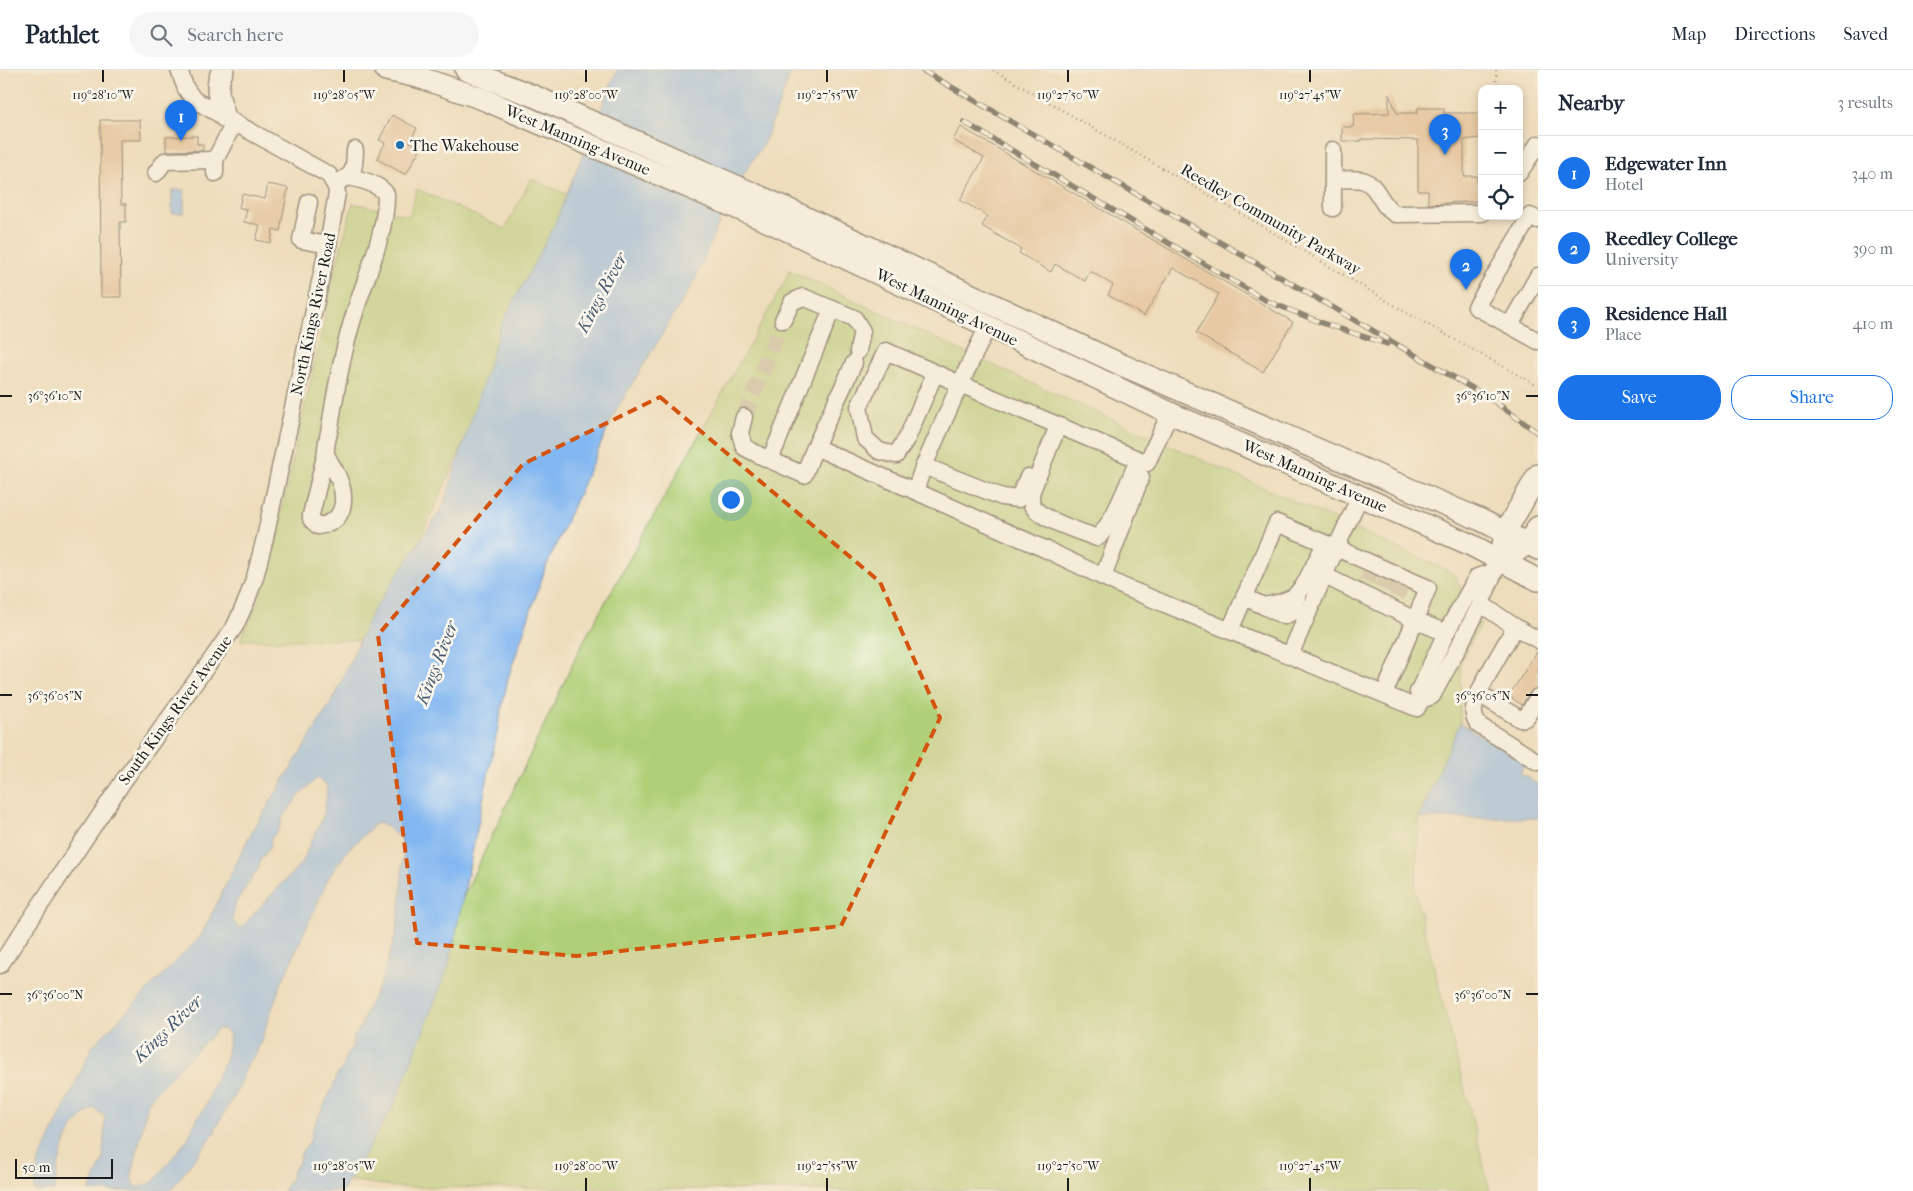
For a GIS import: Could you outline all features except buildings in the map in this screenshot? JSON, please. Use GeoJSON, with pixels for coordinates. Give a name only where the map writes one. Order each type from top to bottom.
{"type":"FeatureCollection","features":[{"type":"Feature","properties":{"kind":"main road"},"geometry":{"type":"LineString","coordinates":[[223,70],[219,78],[217,92],[229,120]]}},
{"type":"Feature","properties":{"kind":"main road","name":"West Manning Avenue"},"geometry":{"type":"LineString","coordinates":[[386,70],[452,88],[777,215],[1463,512],[1505,532],[1535,540]]}},
{"type":"Feature","properties":{"kind":"main road","name":"West Manning Avenue"},"geometry":{"type":"LineString","coordinates":[[466,70],[536,97],[777,215],[988,326],[1170,413],[1469,544],[1497,566],[1535,540]]}},
{"type":"Feature","properties":{"kind":"main road"},"geometry":{"type":"LineString","coordinates":[[1538,475],[1505,532],[1497,566],[1538,580]]}},
{"type":"Feature","properties":{"kind":"street"},"geometry":{"type":"LineString","coordinates":[[179,70],[186,89],[194,100],[324,171],[340,187],[357,178],[380,188],[386,194],[380,236],[354,312],[340,366],[326,452]]}},
{"type":"Feature","properties":{"kind":"street"},"geometry":{"type":"LineString","coordinates":[[156,173],[165,161],[215,166],[229,120]]}},
{"type":"Feature","properties":{"kind":"street"},"geometry":{"type":"LineString","coordinates":[[1523,167],[1538,144]]}},
{"type":"Feature","properties":{"kind":"street","name":"North Kings River Road"},"geometry":{"type":"LineString","coordinates":[[289,428],[340,187],[353,170],[355,150]]}},
{"type":"Feature","properties":{"kind":"street"},"geometry":{"type":"LineString","coordinates":[[1333,150],[1333,208]]}},
{"type":"Feature","properties":{"kind":"street"},"geometry":{"type":"LineString","coordinates":[[1333,180],[1355,179],[1370,184],[1375,189],[1384,206],[1395,214],[1478,213]]}},
{"type":"Feature","properties":{"kind":"street"},"geometry":{"type":"LineString","coordinates":[[309,202],[301,240],[328,245]]}},
{"type":"Feature","properties":{"kind":"street"},"geometry":{"type":"LineString","coordinates":[[1538,220],[1530,216],[1476,307],[1538,341]]}},
{"type":"Feature","properties":{"kind":"street"},"geometry":{"type":"LineString","coordinates":[[1510,325],[1538,276]]}},
{"type":"Feature","properties":{"kind":"street"},"geometry":{"type":"LineString","coordinates":[[744,417],[740,433],[744,447],[804,475],[856,357],[862,331],[854,318],[803,297],[792,302],[783,320]]}},
{"type":"Feature","properties":{"kind":"street"},"geometry":{"type":"LineString","coordinates":[[770,460],[832,309]]}},
{"type":"Feature","properties":{"kind":"street"},"geometry":{"type":"LineString","coordinates":[[915,491],[960,384],[988,326]]}},
{"type":"Feature","properties":{"kind":"street"},"geometry":{"type":"LineString","coordinates":[[935,373],[907,438],[896,456],[879,451],[865,438],[859,407],[886,351],[1142,461]]}},
{"type":"Feature","properties":{"kind":"street"},"geometry":{"type":"LineString","coordinates":[[1054,424],[1031,493],[1032,504],[1038,511],[1056,521],[1097,538],[1104,532],[1170,413]]}},
{"type":"Feature","properties":{"kind":"street"},"geometry":{"type":"LineString","coordinates":[[924,466],[1002,497],[1018,499],[1054,424]]}},
{"type":"Feature","properties":{"kind":"street","name":"South Kings River Avenue"},"geometry":{"type":"LineString","coordinates":[[0,965],[124,780],[235,626],[256,577],[289,428]]}},
{"type":"Feature","properties":{"kind":"street"},"geometry":{"type":"LineString","coordinates":[[815,448],[915,491],[1103,577],[1417,708],[1421,700],[1432,696],[1481,604],[1497,566]]}},
{"type":"Feature","properties":{"kind":"street"},"geometry":{"type":"LineString","coordinates":[[1103,577],[1142,461]]}},
{"type":"Feature","properties":{"kind":"street"},"geometry":{"type":"LineString","coordinates":[[1244,597],[1264,606],[1294,597],[1331,546],[1360,496]]}},
{"type":"Feature","properties":{"kind":"street"},"geometry":{"type":"LineString","coordinates":[[1230,630],[1277,523],[1331,546],[1369,577],[1392,588],[1428,588],[1384,694]]}},
{"type":"Feature","properties":{"kind":"street"},"geometry":{"type":"LineString","coordinates":[[1290,655],[1325,576],[1331,546]]}},
{"type":"Feature","properties":{"kind":"street"},"geometry":{"type":"LineString","coordinates":[[1421,700],[1418,692],[1446,634],[1477,577],[1497,566]]}},
{"type":"Feature","properties":{"kind":"street"},"geometry":{"type":"LineString","coordinates":[[1325,576],[1369,577],[1392,588],[1415,620],[1446,634]]}},
{"type":"Feature","properties":{"kind":"street"},"geometry":{"type":"LineString","coordinates":[[1481,604],[1538,640]]}},
{"type":"Feature","properties":{"kind":"street"},"geometry":{"type":"LineString","coordinates":[[1515,627],[1478,694],[1474,712],[1477,723],[1538,762]]}},
{"type":"Feature","properties":{"kind":"street"},"geometry":{"type":"LineString","coordinates":[[1478,694],[1520,719],[1527,716],[1538,697]]}},
{"type":"Feature","properties":{"kind":"path","name":"Reedley Community Parkway"},"geometry":{"type":"LineString","coordinates":[[993,70],[1262,226],[1407,313],[1538,386]]}},
{"type":"Feature","properties":{"kind":"path"},"geometry":{"type":"LineString","coordinates":[[1496,70],[1496,85]]}},
{"type":"Feature","properties":{"kind":"highlighted area"},"geometry":{"type":"Polygon","coordinates":[[[660,397],[880,582],[940,718],[841,926],[576,956],[417,943],[378,635],[523,464],[660,397]]]}},
{"type":"Feature","properties":{"kind":"green space"},"geometry":{"type":"Polygon","coordinates":[[[531,179],[577,199],[373,640],[240,640],[255,609],[266,579],[338,259],[353,203],[409,216],[417,189],[505,229],[531,179]]]}},
{"type":"Feature","properties":{"kind":"green space"},"geometry":{"type":"Polygon","coordinates":[[[789,270],[1029,382],[1453,573],[1481,624],[1461,660],[1460,723],[1419,818],[1415,892],[1490,1191],[907,1191],[398,1187],[331,1178],[583,642],[784,283],[789,270]]]}},
{"type":"Feature","properties":{"kind":"water","name":"Kings River"},"geometry":{"type":"Polygon","coordinates":[[[617,70],[792,70],[765,141],[729,197],[695,280],[615,412],[545,569],[508,678],[449,965],[395,1103],[343,1191],[283,1191],[298,1164],[302,1151],[310,1141],[312,1130],[337,1075],[343,1067],[346,1055],[352,1048],[354,1036],[360,1028],[382,979],[396,934],[401,897],[403,850],[400,838],[381,822],[375,824],[348,850],[329,877],[280,986],[257,1052],[247,1065],[238,1089],[215,1132],[170,1191],[89,1191],[103,1160],[105,1117],[94,1108],[84,1115],[69,1134],[61,1155],[54,1191],[34,1191],[38,1164],[92,1047],[201,936],[249,837],[335,696],[371,614],[443,507],[502,323],[553,228],[617,70]],[[317,778],[298,797],[283,817],[279,829],[271,838],[270,847],[261,859],[258,869],[236,902],[232,920],[240,929],[304,860],[322,819],[325,805],[327,785],[317,778]],[[218,1029],[157,1090],[148,1102],[131,1179],[138,1188],[153,1182],[187,1140],[197,1119],[206,1106],[213,1085],[226,1059],[230,1034],[223,1029],[218,1029]]]}},
{"type":"Feature","properties":{"kind":"water"},"geometry":{"type":"Polygon","coordinates":[[[172,190],[184,190],[184,213],[172,213],[172,190]]]}},
{"type":"Feature","properties":{"kind":"water"},"geometry":{"type":"Polygon","coordinates":[[[1460,723],[1525,763],[1520,773],[1538,785],[1538,818],[1419,818],[1460,723]]]}},
{"type":"Feature","properties":{"kind":"tunnel"},"geometry":{"type":"LineString","coordinates":[[744,417],[783,320]]}},
{"type":"Feature","properties":{"kind":"tunnel"},"geometry":{"type":"LineString","coordinates":[[1367,582],[1372,569]]}},
{"type":"Feature","properties":{"kind":"tunnel"},"geometry":{"type":"LineString","coordinates":[[1382,589],[1389,576]]}},
{"type":"Feature","properties":{"kind":"tunnel"},"geometry":{"type":"LineString","coordinates":[[1396,597],[1403,581]]}},
{"type":"Feature","properties":{"kind":"railway"},"geometry":{"type":"LineString","coordinates":[[922,70],[1491,399],[1538,433]]}},
{"type":"Feature","properties":{"kind":"railway"},"geometry":{"type":"LineString","coordinates":[[964,122],[1267,301],[1325,324],[1387,344]]}},
{"type":"Feature","properties":{"kind":"place","name":"Edgewater Inn"},"geometry":{"type":"Point","coordinates":[181,141]}},
{"type":"Feature","properties":{"kind":"place","name":"The Wakehouse"},"geometry":{"type":"Point","coordinates":[400,145]}},
{"type":"Feature","properties":{"kind":"place","name":"Residence Hall"},"geometry":{"type":"Point","coordinates":[1445,155]}},
{"type":"Feature","properties":{"kind":"place","name":"Reedley College"},"geometry":{"type":"Point","coordinates":[1466,290]}}]}
